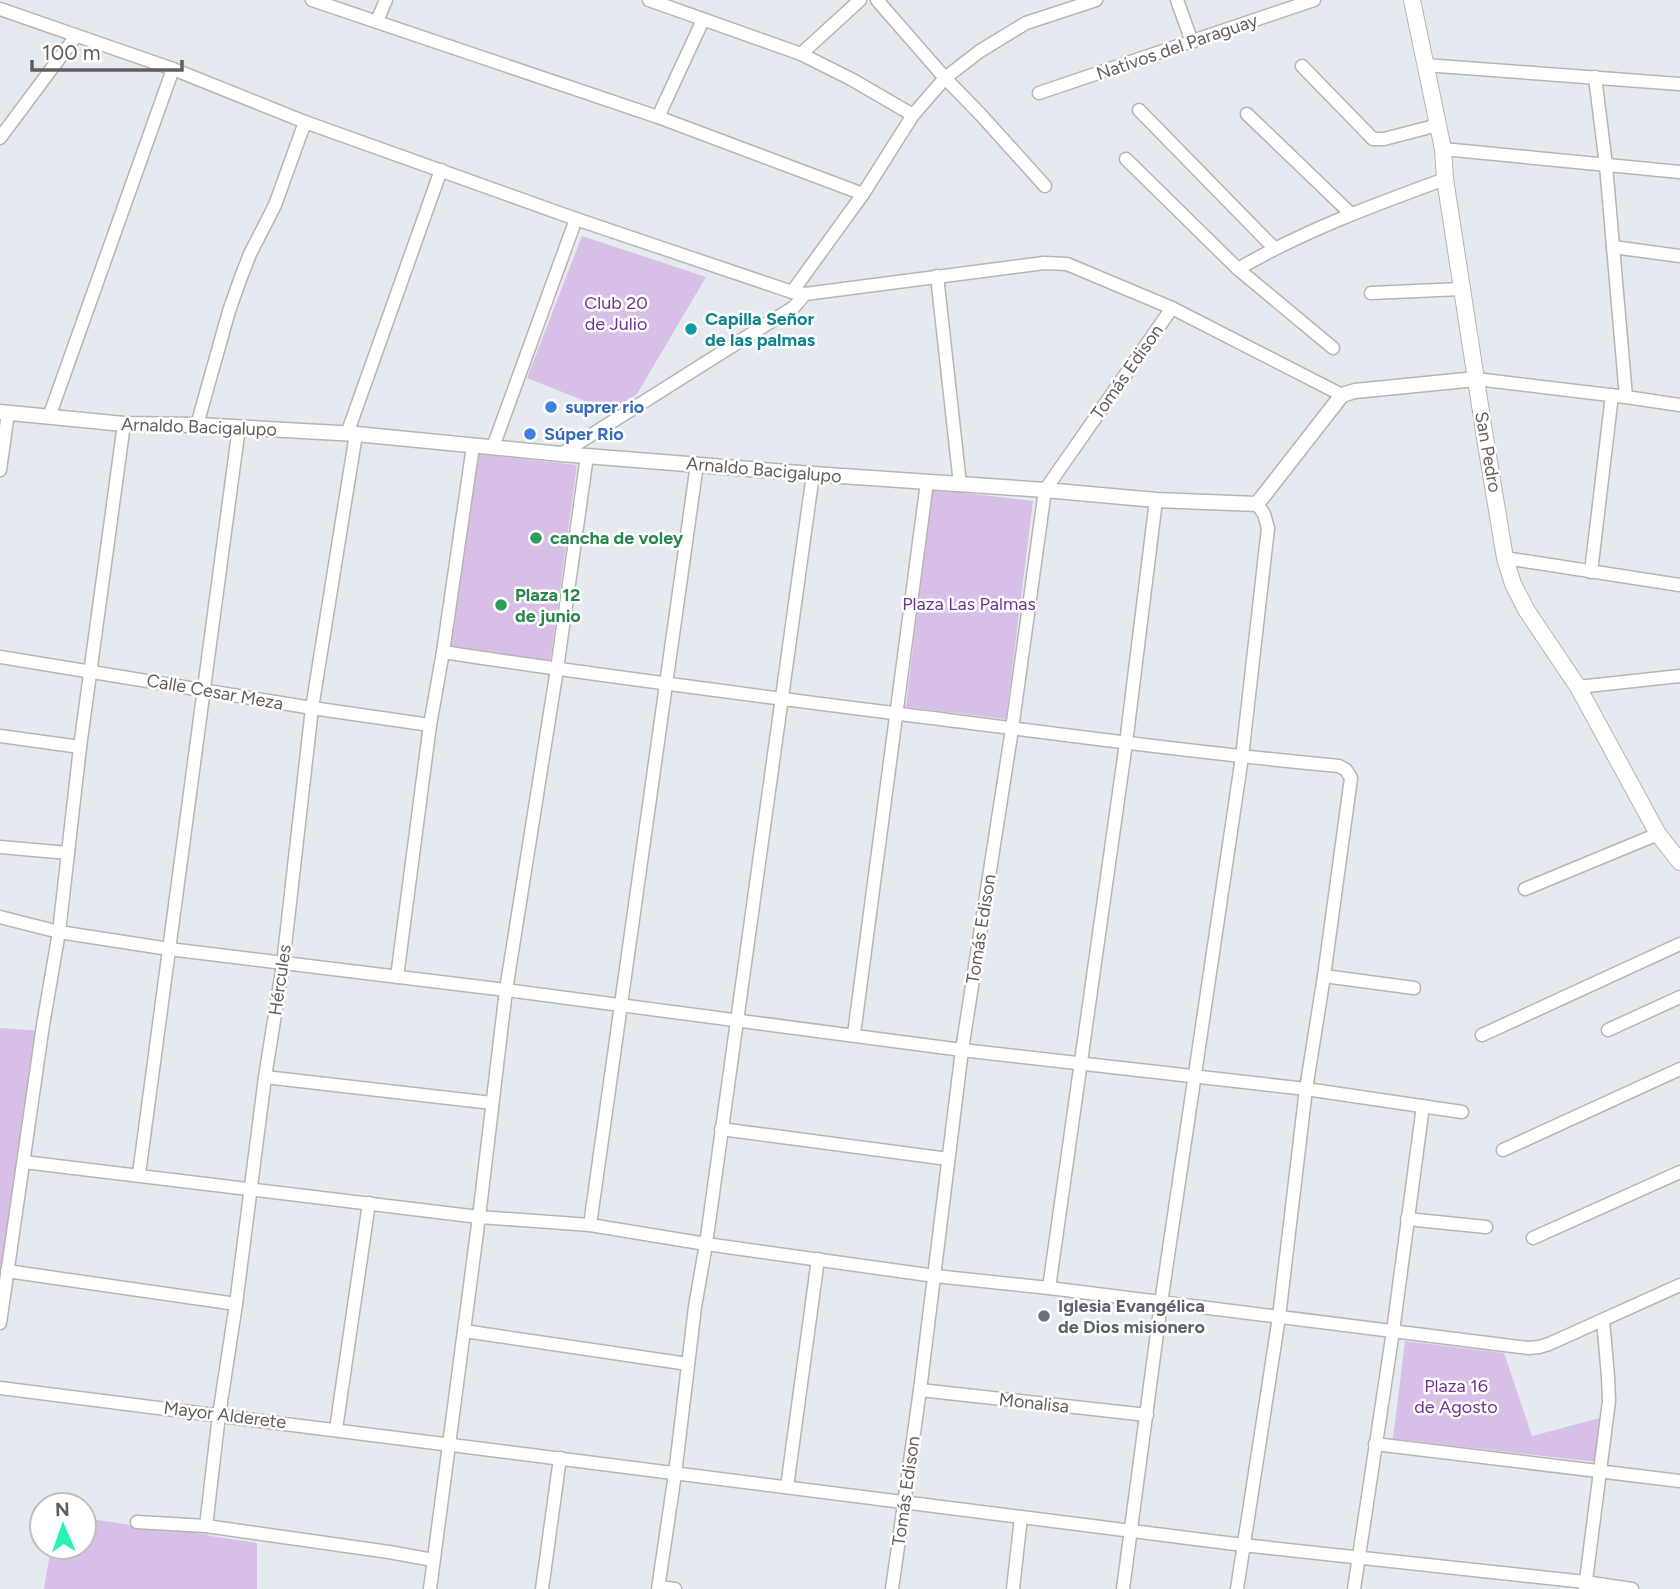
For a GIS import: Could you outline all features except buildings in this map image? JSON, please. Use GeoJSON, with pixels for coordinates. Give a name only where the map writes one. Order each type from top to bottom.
{"type":"FeatureCollection","features":[{"type":"Feature","properties":{"kind":"main road","name":"San Pedro"},"geometry":{"type":"LineString","coordinates":[[1412,0],[1443,149],[1461,289],[1505,558],[1513,584],[1527,611],[1578,687],[1658,834],[1680,862]]}},
{"type":"Feature","properties":{"kind":"street"},"geometry":{"type":"LineString","coordinates":[[312,0],[658,117],[863,194]]}},
{"type":"Feature","properties":{"kind":"street"},"geometry":{"type":"LineString","coordinates":[[377,21],[386,0]]}},
{"type":"Feature","properties":{"kind":"street"},"geometry":{"type":"LineString","coordinates":[[649,0],[801,54],[851,79],[912,115]]}},
{"type":"Feature","properties":{"kind":"street"},"geometry":{"type":"LineString","coordinates":[[680,11],[692,0]]}},
{"type":"Feature","properties":{"kind":"street"},"geometry":{"type":"LineString","coordinates":[[801,54],[860,0]]}},
{"type":"Feature","properties":{"kind":"street"},"geometry":{"type":"LineString","coordinates":[[877,0],[944,78],[1045,186]]}},
{"type":"Feature","properties":{"kind":"street"},"geometry":{"type":"LineString","coordinates":[[561,454],[794,307],[799,293],[912,115],[944,78],[980,51],[1026,23],[1096,0]]}},
{"type":"Feature","properties":{"kind":"street"},"geometry":{"type":"LineString","coordinates":[[1177,0],[1192,41]]}},
{"type":"Feature","properties":{"kind":"street","name":"Nativos del Paraguay"},"geometry":{"type":"LineString","coordinates":[[1039,93],[1314,0]]}},
{"type":"Feature","properties":{"kind":"street"},"geometry":{"type":"LineString","coordinates":[[0,9],[173,69],[305,122],[576,219],[799,293],[1044,263],[1067,264],[1172,308],[1342,395]]}},
{"type":"Feature","properties":{"kind":"street"},"geometry":{"type":"LineString","coordinates":[[658,117],[703,20]]}},
{"type":"Feature","properties":{"kind":"street"},"geometry":{"type":"LineString","coordinates":[[0,138],[76,36]]}},
{"type":"Feature","properties":{"kind":"street"},"geometry":{"type":"LineString","coordinates":[[1425,65],[1680,84]]}},
{"type":"Feature","properties":{"kind":"street"},"geometry":{"type":"LineString","coordinates":[[1302,66],[1373,139],[1384,139],[1438,125]]}},
{"type":"Feature","properties":{"kind":"street"},"geometry":{"type":"LineString","coordinates":[[49,417],[173,69]]}},
{"type":"Feature","properties":{"kind":"street"},"geometry":{"type":"LineString","coordinates":[[1595,77],[1606,165],[1626,397]]}},
{"type":"Feature","properties":{"kind":"street"},"geometry":{"type":"LineString","coordinates":[[1139,110],[1274,248]]}},
{"type":"Feature","properties":{"kind":"street"},"geometry":{"type":"LineString","coordinates":[[1247,114],[1351,214]]}},
{"type":"Feature","properties":{"kind":"street"},"geometry":{"type":"LineString","coordinates":[[197,425],[237,288],[250,254],[275,205],[305,122]]}},
{"type":"Feature","properties":{"kind":"street"},"geometry":{"type":"LineString","coordinates":[[1443,149],[1680,172]]}},
{"type":"Feature","properties":{"kind":"street"},"geometry":{"type":"LineString","coordinates":[[1126,159],[1238,269],[1333,348]]}},
{"type":"Feature","properties":{"kind":"street","name":"Hércules"},"geometry":{"type":"LineString","coordinates":[[206,1526],[265,1077],[283,964],[312,708],[352,434],[440,170]]}},
{"type":"Feature","properties":{"kind":"street"},"geometry":{"type":"LineString","coordinates":[[1238,269],[1274,248],[1351,214],[1445,179]]}},
{"type":"Feature","properties":{"kind":"street"},"geometry":{"type":"LineString","coordinates":[[493,447],[576,219]]}},
{"type":"Feature","properties":{"kind":"street"},"geometry":{"type":"LineString","coordinates":[[1613,247],[1680,256]]}},
{"type":"Feature","properties":{"kind":"street"},"geometry":{"type":"LineString","coordinates":[[937,276],[960,484]]}},
{"type":"Feature","properties":{"kind":"street"},"geometry":{"type":"LineString","coordinates":[[1371,293],[1461,289]]}},
{"type":"Feature","properties":{"kind":"street","name":"Tomás Edison"},"geometry":{"type":"LineString","coordinates":[[892,1589],[935,1276],[962,1050],[1012,729],[1045,489],[1172,308]]}},
{"type":"Feature","properties":{"kind":"street"},"geometry":{"type":"LineString","coordinates":[[1123,1589],[1161,1303],[1242,757],[1268,528],[1257,503],[1342,395],[1355,391],[1476,379],[1680,405]]}},
{"type":"Feature","properties":{"kind":"street"},"geometry":{"type":"LineString","coordinates":[[1591,572],[1612,395]]}},
{"type":"Feature","properties":{"kind":"street"},"geometry":{"type":"LineString","coordinates":[[0,470],[4,413]]}},
{"type":"Feature","properties":{"kind":"street","name":"Arnaldo Bacigalupo"},"geometry":{"type":"LineString","coordinates":[[4,413],[124,424],[197,425],[352,434],[561,454],[1045,489],[1156,500],[1257,503]]}},
{"type":"Feature","properties":{"kind":"street"},"geometry":{"type":"LineString","coordinates":[[0,1323],[58,932],[124,424]]}},
{"type":"Feature","properties":{"kind":"street"},"geometry":{"type":"LineString","coordinates":[[139,1174],[239,427]]}},
{"type":"Feature","properties":{"kind":"street"},"geometry":{"type":"LineString","coordinates":[[397,976],[430,724],[473,446]]}},
{"type":"Feature","properties":{"kind":"street"},"geometry":{"type":"LineString","coordinates":[[430,1589],[506,990],[558,670],[587,456]]}},
{"type":"Feature","properties":{"kind":"street"},"geometry":{"type":"LineString","coordinates":[[590,1226],[696,464]]}},
{"type":"Feature","properties":{"kind":"street"},"geometry":{"type":"LineString","coordinates":[[675,1589],[659,1588],[676,1474],[695,1307],[813,474]]}},
{"type":"Feature","properties":{"kind":"street"},"geometry":{"type":"LineString","coordinates":[[854,1034],[927,482]]}},
{"type":"Feature","properties":{"kind":"street"},"geometry":{"type":"LineString","coordinates":[[1049,1288],[1126,743],[1156,500]]}},
{"type":"Feature","properties":{"kind":"street"},"geometry":{"type":"LineString","coordinates":[[1505,558],[1680,585]]}},
{"type":"Feature","properties":{"kind":"street"},"geometry":{"type":"LineString","coordinates":[[443,652],[558,670],[1012,729],[1339,766],[1346,770],[1350,778],[1306,1089],[1279,1317],[1237,1589]]}},
{"type":"Feature","properties":{"kind":"street","name":"Calle Cesar Meza"},"geometry":{"type":"LineString","coordinates":[[0,657],[312,708],[430,724]]}},
{"type":"Feature","properties":{"kind":"street"},"geometry":{"type":"LineString","coordinates":[[1578,687],[1680,676]]}},
{"type":"Feature","properties":{"kind":"street"},"geometry":{"type":"LineString","coordinates":[[0,736],[80,747]]}},
{"type":"Feature","properties":{"kind":"street"},"geometry":{"type":"LineString","coordinates":[[1525,889],[1658,834]]}},
{"type":"Feature","properties":{"kind":"street"},"geometry":{"type":"LineString","coordinates":[[0,847],[68,853]]}},
{"type":"Feature","properties":{"kind":"street"},"geometry":{"type":"LineString","coordinates":[[0,917],[58,932],[169,949],[854,1034],[962,1050],[1306,1089],[1462,1112]]}},
{"type":"Feature","properties":{"kind":"street"},"geometry":{"type":"LineString","coordinates":[[1482,1035],[1680,944]]}},
{"type":"Feature","properties":{"kind":"street"},"geometry":{"type":"LineString","coordinates":[[1324,975],[1413,988]]}},
{"type":"Feature","properties":{"kind":"street"},"geometry":{"type":"LineString","coordinates":[[1608,1030],[1680,997]]}},
{"type":"Feature","properties":{"kind":"street"},"geometry":{"type":"LineString","coordinates":[[1503,1150],[1680,1069]]}},
{"type":"Feature","properties":{"kind":"street"},"geometry":{"type":"LineString","coordinates":[[265,1077],[492,1103]]}},
{"type":"Feature","properties":{"kind":"street"},"geometry":{"type":"LineString","coordinates":[[1354,1589],[1393,1331],[1423,1106]]}},
{"type":"Feature","properties":{"kind":"street"},"geometry":{"type":"LineString","coordinates":[[721,1129],[948,1159]]}},
{"type":"Feature","properties":{"kind":"street"},"geometry":{"type":"LineString","coordinates":[[24,1162],[479,1217],[590,1226],[935,1276],[1528,1348],[1539,1347],[1680,1285]]}},
{"type":"Feature","properties":{"kind":"street"},"geometry":{"type":"LineString","coordinates":[[1533,1238],[1680,1172]]}},
{"type":"Feature","properties":{"kind":"street"},"geometry":{"type":"LineString","coordinates":[[336,1429],[369,1203]]}},
{"type":"Feature","properties":{"kind":"street"},"geometry":{"type":"LineString","coordinates":[[1407,1219],[1486,1227]]}},
{"type":"Feature","properties":{"kind":"street"},"geometry":{"type":"LineString","coordinates":[[787,1487],[818,1259]]}},
{"type":"Feature","properties":{"kind":"street"},"geometry":{"type":"LineString","coordinates":[[7,1271],[236,1304]]}},
{"type":"Feature","properties":{"kind":"street"},"geometry":{"type":"LineString","coordinates":[[1585,1586],[1609,1401],[1603,1320]]}},
{"type":"Feature","properties":{"kind":"street"},"geometry":{"type":"LineString","coordinates":[[464,1331],[688,1364]]}},
{"type":"Feature","properties":{"kind":"street","name":"Mayor Alderete"},"geometry":{"type":"LineString","coordinates":[[0,1388],[1243,1545],[1359,1556],[1585,1586],[1632,1589]]}},
{"type":"Feature","properties":{"kind":"street","name":"Monalisa"},"geometry":{"type":"LineString","coordinates":[[920,1390],[1147,1415]]}},
{"type":"Feature","properties":{"kind":"street"},"geometry":{"type":"LineString","coordinates":[[1375,1444],[1680,1481]]}},
{"type":"Feature","properties":{"kind":"street"},"geometry":{"type":"LineString","coordinates":[[542,1589],[560,1458]]}},
{"type":"Feature","properties":{"kind":"street"},"geometry":{"type":"LineString","coordinates":[[1013,1589],[1021,1517]]}},
{"type":"Feature","properties":{"kind":"street"},"geometry":{"type":"LineString","coordinates":[[137,1522],[206,1526],[433,1560]]}},
{"type":"Feature","properties":{"kind":"green space","name":"Club 20 de Julio"},"geometry":{"type":"Polygon","coordinates":[[[582,236],[706,277],[637,394],[610,411],[527,378],[582,236]]]}},
{"type":"Feature","properties":{"kind":"green space","name":"Plaza 12 de junio"},"geometry":{"type":"Polygon","coordinates":[[[478,454],[577,465],[550,663],[449,647],[478,454]]]}},
{"type":"Feature","properties":{"kind":"green space","name":"Plaza Las Palmas"},"geometry":{"type":"Polygon","coordinates":[[[932,489],[1033,501],[1006,719],[906,707],[932,489]]]}},
{"type":"Feature","properties":{"kind":"green space"},"geometry":{"type":"Polygon","coordinates":[[[0,1028],[40,1031],[0,1281],[0,1028]]]}},
{"type":"Feature","properties":{"kind":"green space","name":"Plaza 16 de Agosto"},"geometry":{"type":"Polygon","coordinates":[[[1405,1341],[1504,1353],[1532,1436],[1600,1418],[1597,1462],[1393,1439],[1405,1341]]]}},
{"type":"Feature","properties":{"kind":"green space"},"geometry":{"type":"Polygon","coordinates":[[[98,1520],[171,1531],[180,1529],[257,1543],[257,1589],[44,1589],[49,1561],[98,1561],[98,1520]]]}},
{"type":"Feature","properties":{"kind":"place","name":"Capilla Señor de las palmas"},"geometry":{"type":"Point","coordinates":[691,329]}},
{"type":"Feature","properties":{"kind":"place","name":"suprer rio"},"geometry":{"type":"Point","coordinates":[551,407]}},
{"type":"Feature","properties":{"kind":"place","name":"Súper Rio"},"geometry":{"type":"Point","coordinates":[530,434]}},
{"type":"Feature","properties":{"kind":"place","name":"cancha de voley"},"geometry":{"type":"Point","coordinates":[536,538]}},
{"type":"Feature","properties":{"kind":"place","name":"Plaza 12 de junio"},"geometry":{"type":"Point","coordinates":[501,605]}},
{"type":"Feature","properties":{"kind":"place","name":"Iglesia Evangélica de Dios misionero"},"geometry":{"type":"Point","coordinates":[1044,1316]}}]}
